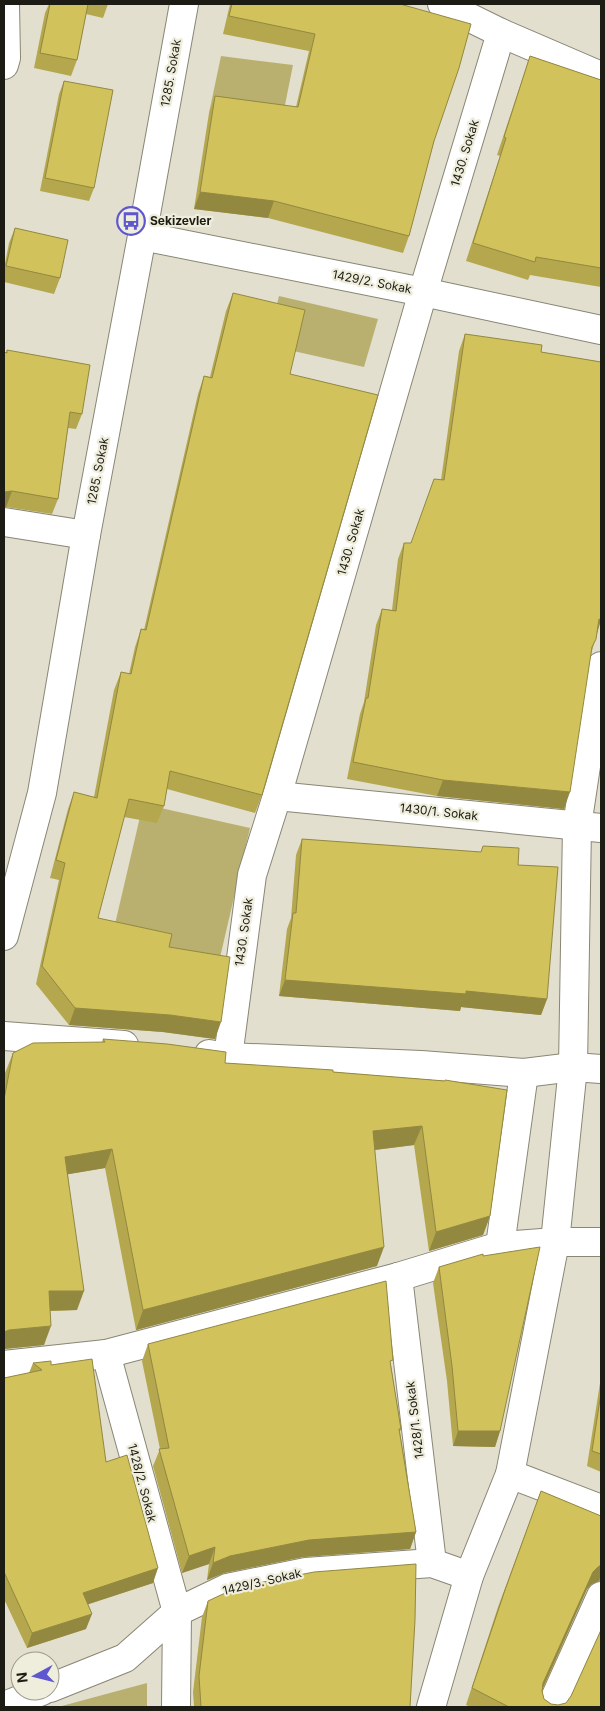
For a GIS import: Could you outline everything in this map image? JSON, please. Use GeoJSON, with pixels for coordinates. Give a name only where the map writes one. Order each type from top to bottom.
{"type":"FeatureCollection","features":[{"type":"Feature","properties":{"kind":"street"},"geometry":{"type":"LineString","coordinates":[[4,65],[6,58],[5,4]]}},
{"type":"Feature","properties":{"kind":"street","name":"1285. Sokak"},"geometry":{"type":"LineString","coordinates":[[4,936],[42,793],[86,535],[184,4]]}},
{"type":"Feature","properties":{"kind":"street"},"geometry":{"type":"LineString","coordinates":[[442,4],[501,33],[601,76]]}},
{"type":"Feature","properties":{"kind":"street","name":"1430. Sokak"},"geometry":{"type":"LineString","coordinates":[[228,1057],[252,875],[277,796],[423,292],[501,33]]}},
{"type":"Feature","properties":{"kind":"street","name":"1429/2. Sokak"},"geometry":{"type":"LineString","coordinates":[[142,236],[423,292],[601,330]]}},
{"type":"Feature","properties":{"kind":"street"},"geometry":{"type":"LineString","coordinates":[[4,522],[86,535]]}},
{"type":"Feature","properties":{"kind":"street"},"geometry":{"type":"LineString","coordinates":[[431,1707],[469,1576],[510,1474],[555,1242],[573,1067],[601,666]]}},
{"type":"Feature","properties":{"kind":"street","name":"1430/1. Sokak"},"geometry":{"type":"LineString","coordinates":[[277,796],[589,827]]}},
{"type":"Feature","properties":{"kind":"street"},"geometry":{"type":"LineString","coordinates":[[4,1036],[152,1047]]}},
{"type":"Feature","properties":{"kind":"street"},"geometry":{"type":"LineString","coordinates":[[181,1050],[228,1057],[421,1065],[524,1073],[573,1067],[601,1069]]}},
{"type":"Feature","properties":{"kind":"street"},"geometry":{"type":"LineString","coordinates":[[500,1246],[524,1073]]}},
{"type":"Feature","properties":{"kind":"street"},"geometry":{"type":"LineString","coordinates":[[4,1365],[106,1354],[398,1277],[500,1246],[555,1242],[601,1242]]}},
{"type":"Feature","properties":{"kind":"street","name":"1428/1. Sokak"},"geometry":{"type":"LineString","coordinates":[[398,1277],[432,1563]]}},
{"type":"Feature","properties":{"kind":"street","name":"1428/2. Sokak"},"geometry":{"type":"LineString","coordinates":[[106,1354],[177,1612],[176,1707]]}},
{"type":"Feature","properties":{"kind":"street"},"geometry":{"type":"LineString","coordinates":[[510,1474],[601,1509]]}},
{"type":"Feature","properties":{"kind":"street","name":"1429/3. Sokak"},"geometry":{"type":"LineString","coordinates":[[60,1684],[125,1658],[177,1612],[227,1588],[306,1572],[432,1563],[469,1576]]}},
{"type":"Feature","properties":{"kind":"street"},"geometry":{"type":"LineString","coordinates":[[551,1707],[601,1596]]}},
{"type":"Feature","properties":{"kind":"street"},"geometry":{"type":"LineString","coordinates":[[4,1706],[17,1701]]}},
{"type":"Feature","properties":{"kind":"shaded area"},"geometry":{"type":"Polygon","coordinates":[[[221,56],[293,65],[282,120],[209,113],[221,56]]]}},
{"type":"Feature","properties":{"kind":"shaded area"},"geometry":{"type":"Polygon","coordinates":[[[279,296],[378,319],[364,367],[267,345],[279,296]]]}},
{"type":"Feature","properties":{"kind":"shaded area"},"geometry":{"type":"Polygon","coordinates":[[[143,804],[250,828],[219,962],[112,937],[143,804]]]}},
{"type":"Feature","properties":{"kind":"shaded area"},"geometry":{"type":"Polygon","coordinates":[[[147,1683],[147,1707],[58,1707],[147,1683]]]}},
{"type":"Feature","properties":{"kind":"building"},"geometry":{"type":"Polygon","coordinates":[[[50,4],[88,4],[77,60],[40,53],[50,4]]]}},
{"type":"Feature","properties":{"kind":"building"},"geometry":{"type":"Polygon","coordinates":[[[232,4],[400,4],[471,24],[459,68],[434,141],[409,236],[274,201],[200,192],[215,96],[298,107],[315,34],[229,16],[232,4]]]}},
{"type":"Feature","properties":{"kind":"building"},"geometry":{"type":"Polygon","coordinates":[[[530,56],[601,80],[601,268],[536,257],[535,262],[473,243],[530,56]]]}},
{"type":"Feature","properties":{"kind":"building"},"geometry":{"type":"Polygon","coordinates":[[[64,81],[113,90],[94,188],[45,178],[64,81]]]}},
{"type":"Feature","properties":{"kind":"building"},"geometry":{"type":"Polygon","coordinates":[[[15,228],[68,240],[60,278],[6,266],[15,228]]]}},
{"type":"Feature","properties":{"kind":"building"},"geometry":{"type":"Polygon","coordinates":[[[233,293],[305,310],[290,374],[378,395],[262,795],[170,771],[164,806],[129,799],[98,918],[172,934],[169,947],[230,957],[221,1022],[170,1015],[75,1008],[42,966],[65,863],[56,860],[74,792],[97,798],[121,672],[131,674],[141,629],[146,630],[204,376],[212,378],[233,293]]]}},
{"type":"Feature","properties":{"kind":"building"},"geometry":{"type":"Polygon","coordinates":[[[465,334],[542,345],[541,352],[601,362],[601,620],[599,619],[596,639],[592,647],[570,792],[443,780],[353,762],[366,698],[368,698],[382,609],[396,611],[404,543],[411,543],[434,479],[444,480],[465,334]]]}},
{"type":"Feature","properties":{"kind":"building"},"geometry":{"type":"Polygon","coordinates":[[[7,350],[90,365],[82,414],[70,412],[58,499],[12,491],[4,492],[4,352],[7,353],[7,350]]]}},
{"type":"Feature","properties":{"kind":"building"},"geometry":{"type":"Polygon","coordinates":[[[302,839],[481,852],[483,846],[519,848],[518,865],[558,867],[547,999],[466,991],[466,994],[285,980],[293,913],[296,913],[302,839]]]}},
{"type":"Feature","properties":{"kind":"building"},"geometry":{"type":"Polygon","coordinates":[[[103,1039],[167,1044],[226,1052],[225,1063],[445,1080],[507,1090],[490,1216],[436,1232],[422,1126],[373,1131],[384,1247],[143,1310],[112,1149],[65,1157],[84,1291],[49,1291],[51,1326],[4,1332],[4,1099],[13,1053],[33,1043],[105,1042],[103,1039]]]}},
{"type":"Feature","properties":{"kind":"building"},"geometry":{"type":"Polygon","coordinates":[[[540,1247],[500,1431],[458,1431],[452,1366],[439,1267],[483,1254],[483,1256],[540,1247]]]}},
{"type":"Feature","properties":{"kind":"building"},"geometry":{"type":"Polygon","coordinates":[[[386,1281],[393,1360],[390,1361],[416,1532],[309,1540],[230,1556],[213,1563],[215,1547],[189,1556],[159,1449],[169,1448],[148,1344],[386,1281]]]}},
{"type":"Feature","properties":{"kind":"building"},"geometry":{"type":"Polygon","coordinates":[[[92,1359],[106,1462],[127,1455],[158,1568],[83,1593],[92,1614],[32,1633],[4,1572],[4,1378],[42,1370],[33,1363],[51,1361],[51,1365],[92,1359]]]}},
{"type":"Feature","properties":{"kind":"building"},"geometry":{"type":"Polygon","coordinates":[[[601,1393],[601,1454],[592,1451],[601,1393]]]}},
{"type":"Feature","properties":{"kind":"building"},"geometry":{"type":"Polygon","coordinates":[[[541,1491],[601,1516],[601,1565],[593,1572],[543,1683],[544,1699],[551,1704],[566,1703],[601,1630],[601,1707],[509,1707],[472,1688],[541,1491]]]}},
{"type":"Feature","properties":{"kind":"building"},"geometry":{"type":"Polygon","coordinates":[[[416,1564],[410,1707],[201,1707],[199,1676],[208,1601],[238,1587],[314,1572],[416,1564]]]}},
{"type":"Feature","properties":{"kind":"place","name":"Sekizevler"},"geometry":{"type":"Point","coordinates":[131,221]}}]}
